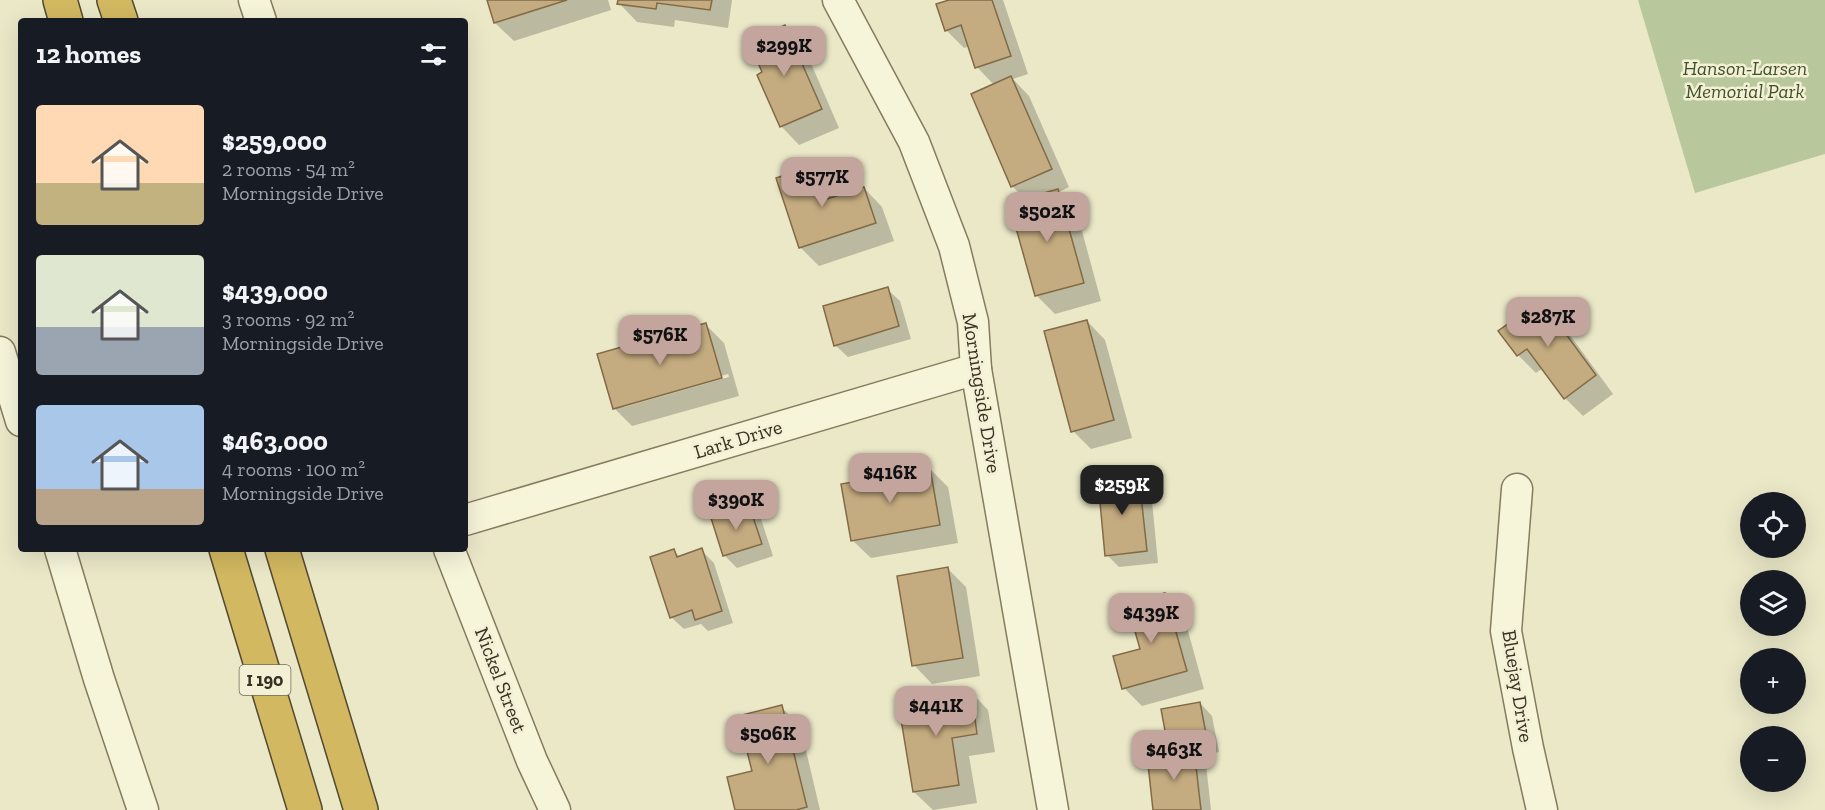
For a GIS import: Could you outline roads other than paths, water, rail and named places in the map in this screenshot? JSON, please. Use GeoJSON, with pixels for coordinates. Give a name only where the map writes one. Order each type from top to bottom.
{"type":"FeatureCollection","features":[{"type":"Feature","properties":{"kind":"highway"},"geometry":{"type":"LineString","coordinates":[[60,0],[65,18]]}},
{"type":"Feature","properties":{"kind":"highway"},"geometry":{"type":"LineString","coordinates":[[114,0],[120,18]]}},
{"type":"Feature","properties":{"kind":"highway","name":"I 190"},"geometry":{"type":"LineString","coordinates":[[227,552],[305,810]]}},
{"type":"Feature","properties":{"kind":"highway","name":"I 190"},"geometry":{"type":"LineString","coordinates":[[283,552],[361,810]]}},
{"type":"Feature","properties":{"kind":"street"},"geometry":{"type":"LineString","coordinates":[[254,0],[260,18]]}},
{"type":"Feature","properties":{"kind":"street","name":"Morningside Drive"},"geometry":{"type":"LineString","coordinates":[[838,0],[914,142],[954,246],[973,322],[976,369],[1053,810]]}},
{"type":"Feature","properties":{"kind":"street"},"geometry":{"type":"LineString","coordinates":[[0,352],[18,411]]}},
{"type":"Feature","properties":{"kind":"street","name":"Lark Drive"},"geometry":{"type":"LineString","coordinates":[[468,519],[976,369]]}},
{"type":"Feature","properties":{"kind":"street","name":"Bluejay Drive"},"geometry":{"type":"LineString","coordinates":[[1517,489],[1506,631],[1542,810]]}},
{"type":"Feature","properties":{"kind":"street"},"geometry":{"type":"LineString","coordinates":[[61,552],[99,679],[143,810]]}},
{"type":"Feature","properties":{"kind":"street","name":"Nickel Street"},"geometry":{"type":"LineString","coordinates":[[450,552],[532,761],[555,810]]}},
{"type":"Feature","properties":{"kind":"park label","name":"Hanson-Larsen Memorial Park"},"geometry":{"type":"Point","coordinates":[1745,80]}}]}
